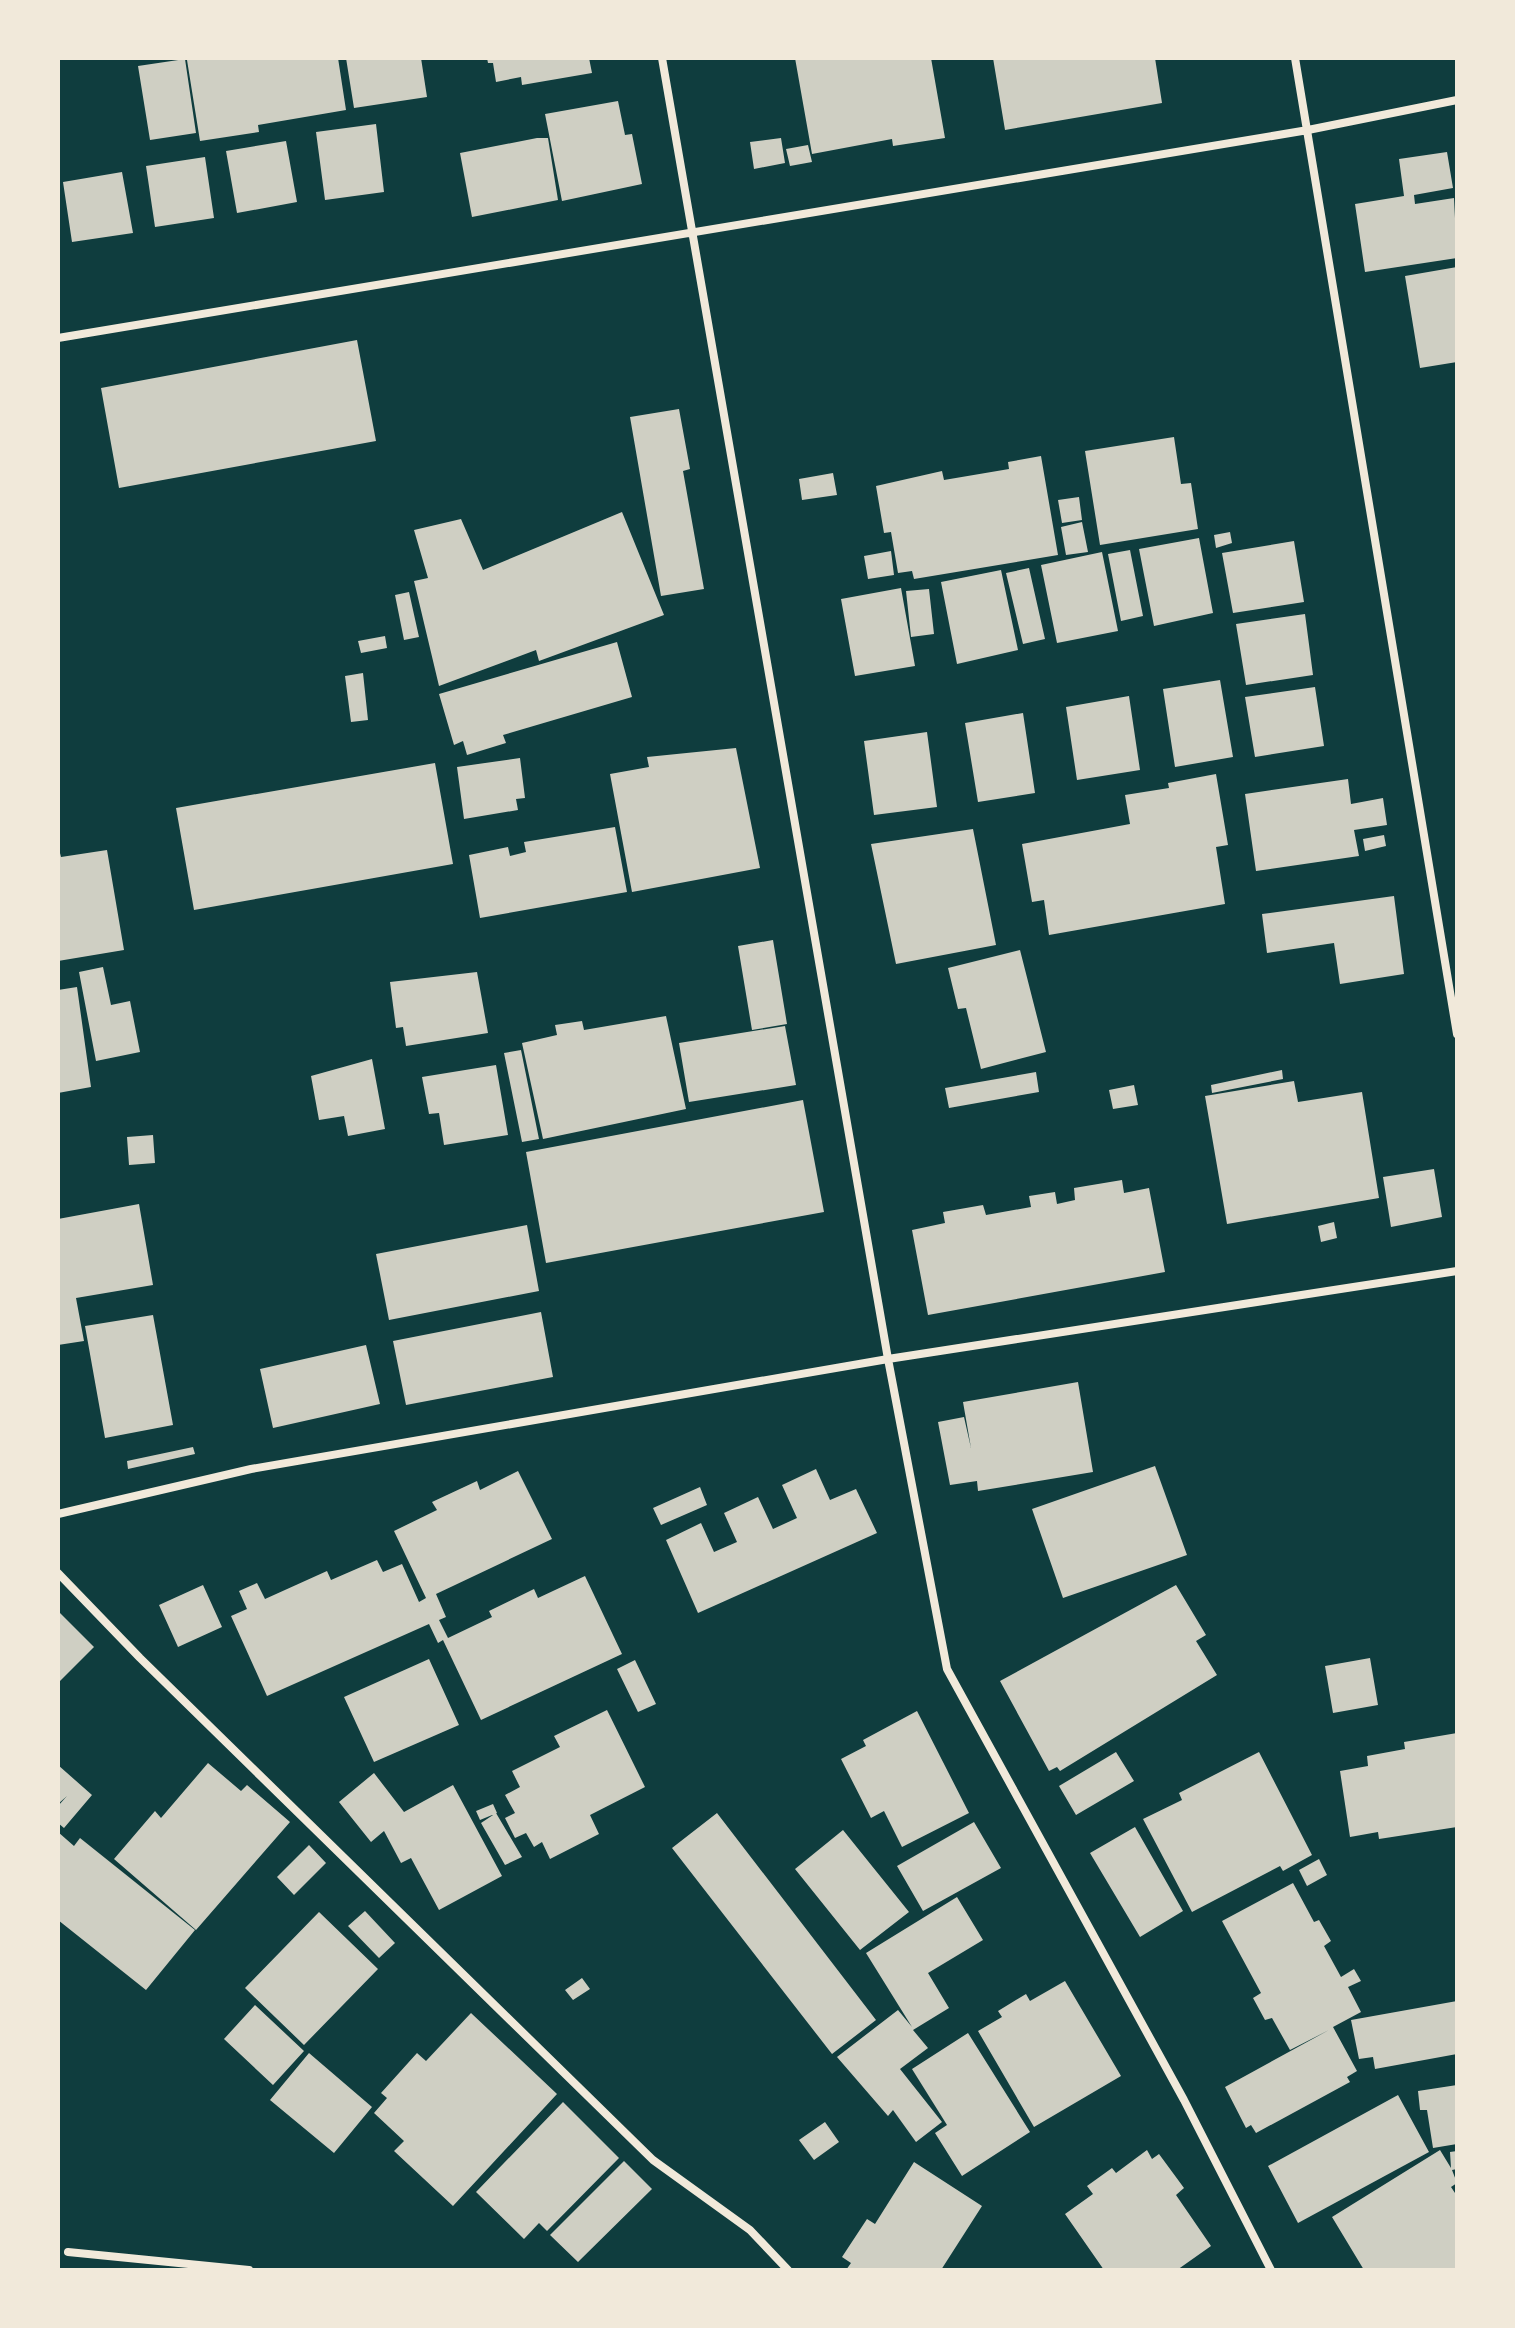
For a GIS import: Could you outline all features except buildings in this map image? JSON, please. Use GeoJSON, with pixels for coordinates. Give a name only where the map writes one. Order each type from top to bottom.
{"type":"FeatureCollection","features":[{"type":"Feature","properties":{"kind":"street"},"geometry":{"type":"LineString","coordinates":[[662,58],[888,1359],[947,1669],[1184,2100],[1271,2270]]}},
{"type":"Feature","properties":{"kind":"street"},"geometry":{"type":"LineString","coordinates":[[1295,58],[1457,1034]]}},
{"type":"Feature","properties":{"kind":"street"},"geometry":{"type":"LineString","coordinates":[[58,338],[1308,130],[1457,100]]}},
{"type":"Feature","properties":{"kind":"street"},"geometry":{"type":"LineString","coordinates":[[58,1514],[251,1469],[888,1359],[1457,1271]]}},
{"type":"Feature","properties":{"kind":"street"},"geometry":{"type":"LineString","coordinates":[[58,1573],[140,1658],[653,2160],[750,2230],[788,2270]]}},
{"type":"Feature","properties":{"kind":"street"},"geometry":{"type":"LineString","coordinates":[[68,2252],[249,2270]]}}]}
